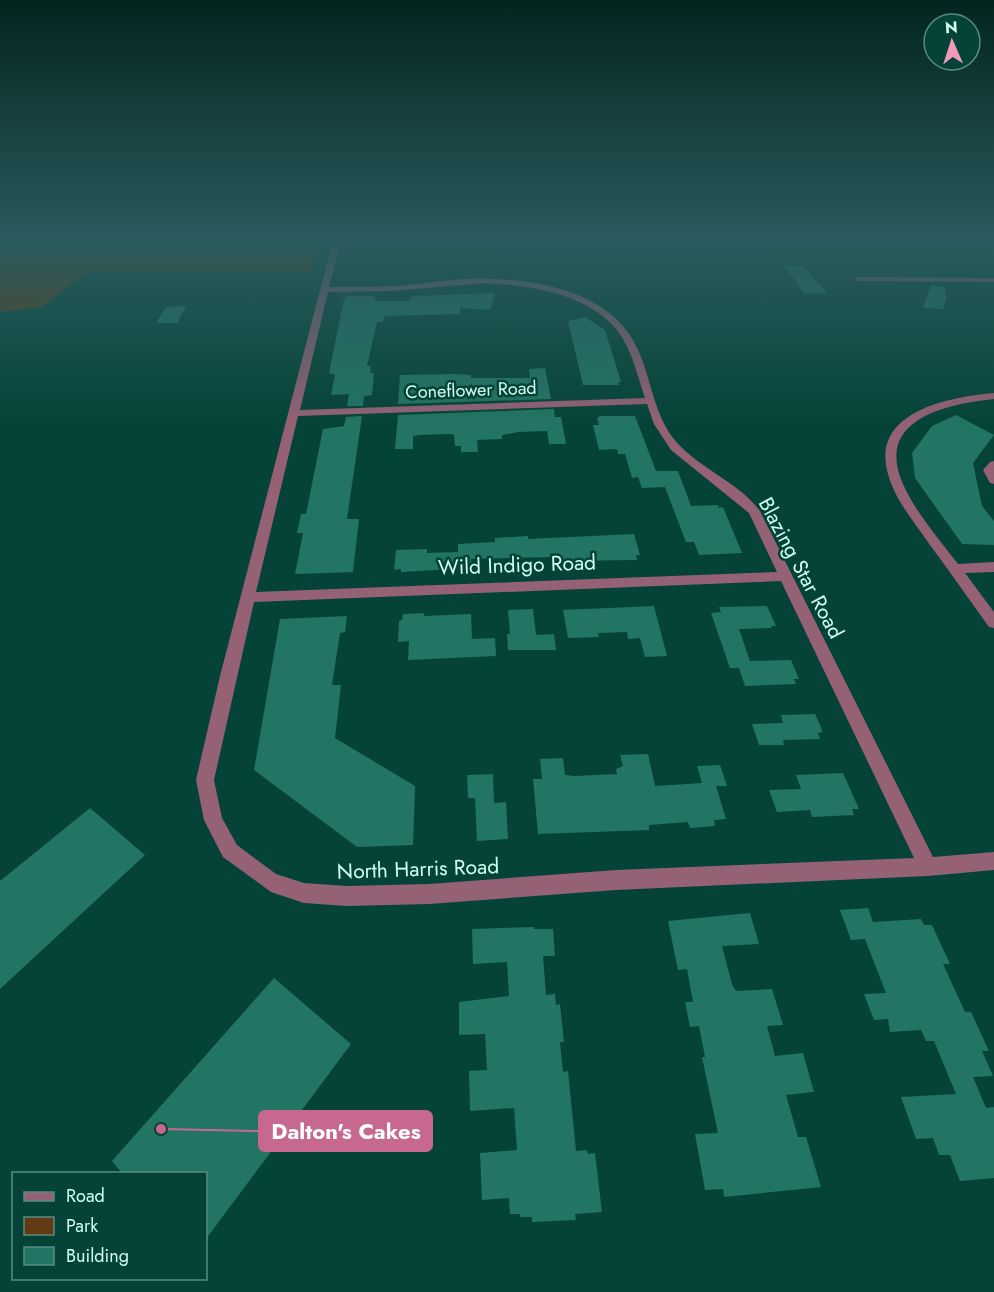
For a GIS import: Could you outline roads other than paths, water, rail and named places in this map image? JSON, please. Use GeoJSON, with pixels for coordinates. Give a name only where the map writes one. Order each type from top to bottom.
{"type":"FeatureCollection","features":[{"type":"Feature","properties":{"kind":"street","name":"North Harris Road"},"geometry":{"type":"LineString","coordinates":[[321,304],[228,676],[205,780],[213,820],[230,851],[271,882],[304,893],[387,896],[616,880],[928,867],[994,861]]}},
{"type":"Feature","properties":{"kind":"street","name":"Blazing Star Road"},"geometry":{"type":"LineString","coordinates":[[586,304],[595,308],[621,330],[631,348],[650,401],[667,438],[679,451],[740,496],[754,511],[928,867]]}},
{"type":"Feature","properties":{"kind":"street"},"geometry":{"type":"LineString","coordinates":[[994,396],[955,400],[923,412],[903,426],[893,447],[892,467],[902,492],[994,623]]}},
{"type":"Feature","properties":{"kind":"street","name":"Coneflower Road"},"geometry":{"type":"LineString","coordinates":[[294,413],[650,401]]}},
{"type":"Feature","properties":{"kind":"street"},"geometry":{"type":"LineString","coordinates":[[994,464],[988,470],[994,480]]}},
{"type":"Feature","properties":{"kind":"street"},"geometry":{"type":"LineString","coordinates":[[955,569],[994,567]]}},
{"type":"Feature","properties":{"kind":"street","name":"Wild Indigo Road"},"geometry":{"type":"LineString","coordinates":[[249,597],[787,576]]}},
{"type":"Feature","properties":{"kind":"place","name":"Dalton's Cakes"},"geometry":{"type":"Point","coordinates":[161,1129]}}]}
